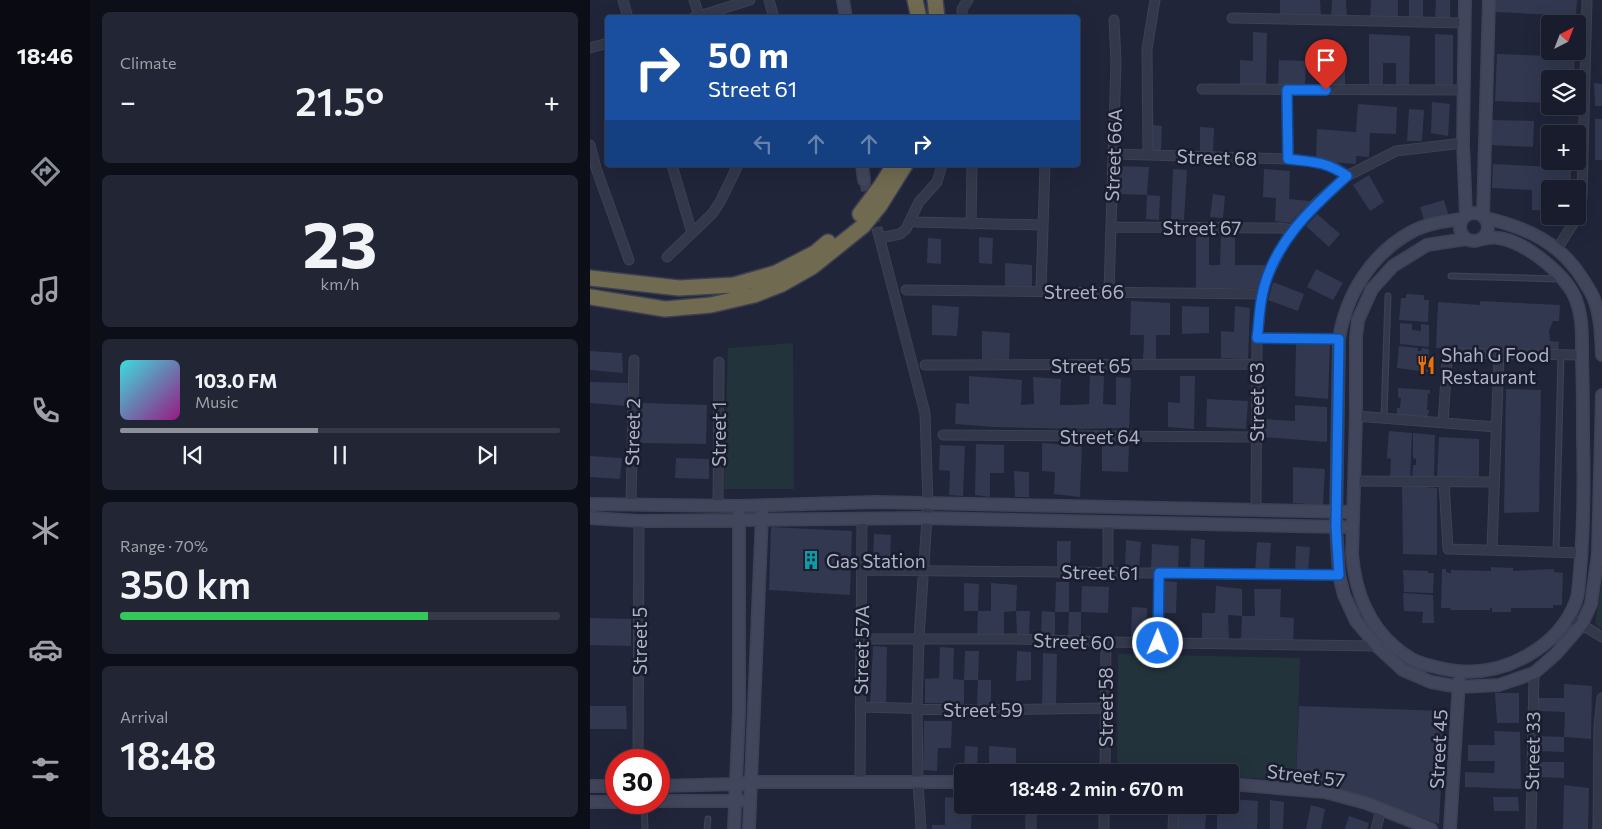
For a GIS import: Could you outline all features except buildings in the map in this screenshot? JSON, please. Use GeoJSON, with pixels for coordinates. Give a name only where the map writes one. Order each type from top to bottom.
{"type":"FeatureCollection","features":[{"type":"Feature","properties":{"kind":"highway"},"geometry":{"type":"LineString","coordinates":[[915,0],[918,15]]}},
{"type":"Feature","properties":{"kind":"highway"},"geometry":{"type":"LineString","coordinates":[[935,0],[937,15]]}},
{"type":"Feature","properties":{"kind":"highway"},"geometry":{"type":"LineString","coordinates":[[590,278],[679,288],[734,285],[776,273],[815,252],[848,225],[865,208],[893,167]]}},
{"type":"Feature","properties":{"kind":"highway"},"geometry":{"type":"LineString","coordinates":[[590,297],[665,309],[711,305],[754,295],[782,284],[812,267],[863,226],[880,205],[904,167]]}},
{"type":"Feature","properties":{"kind":"street"},"geometry":{"type":"LineString","coordinates":[[623,0],[627,15]]}},
{"type":"Feature","properties":{"kind":"street"},"geometry":{"type":"LineString","coordinates":[[694,0],[696,15]]}},
{"type":"Feature","properties":{"kind":"street"},"geometry":{"type":"LineString","coordinates":[[702,15],[750,0]]}},
{"type":"Feature","properties":{"kind":"street"},"geometry":{"type":"LineString","coordinates":[[769,0],[773,15]]}},
{"type":"Feature","properties":{"kind":"street"},"geometry":{"type":"LineString","coordinates":[[843,0],[846,15]]}},
{"type":"Feature","properties":{"kind":"street"},"geometry":{"type":"LineString","coordinates":[[962,15],[962,9],[968,0]]}},
{"type":"Feature","properties":{"kind":"street"},"geometry":{"type":"LineString","coordinates":[[1148,155],[1147,49],[1155,0]]}},
{"type":"Feature","properties":{"kind":"street"},"geometry":{"type":"LineString","coordinates":[[1465,0],[1463,90],[1464,217],[1460,232],[1466,239]]}},
{"type":"Feature","properties":{"kind":"street"},"geometry":{"type":"LineString","coordinates":[[1483,239],[1488,232],[1488,222],[1484,217],[1489,0]]}},
{"type":"Feature","properties":{"kind":"street"},"geometry":{"type":"LineString","coordinates":[[1557,249],[1578,216],[1582,196],[1587,0]]}},
{"type":"Feature","properties":{"kind":"street"},"geometry":{"type":"LineString","coordinates":[[1232,18],[1465,24]]}},
{"type":"Feature","properties":{"kind":"street","name":"Street 66A"},"geometry":{"type":"LineString","coordinates":[[1109,291],[1116,62],[1114,20]]}},
{"type":"Feature","properties":{"kind":"street"},"geometry":{"type":"LineString","coordinates":[[590,48],[605,43]]}},
{"type":"Feature","properties":{"kind":"street"},"geometry":{"type":"LineString","coordinates":[[1202,89],[1463,90]]}},
{"type":"Feature","properties":{"kind":"street"},"geometry":{"type":"LineString","coordinates":[[1287,90],[1288,159]]}},
{"type":"Feature","properties":{"kind":"street","name":"Street 63"},"geometry":{"type":"LineString","coordinates":[[1256,511],[1256,364],[1262,294],[1268,275],[1292,230],[1315,204],[1347,176],[1396,151],[1463,143]]}},
{"type":"Feature","properties":{"kind":"street"},"geometry":{"type":"LineString","coordinates":[[590,145],[596,168],[629,260]]}},
{"type":"Feature","properties":{"kind":"street","name":"Street 68"},"geometry":{"type":"LineString","coordinates":[[1114,154],[1288,159],[1322,163],[1334,167],[1347,176]]}},
{"type":"Feature","properties":{"kind":"street"},"geometry":{"type":"LineString","coordinates":[[673,167],[692,233]]}},
{"type":"Feature","properties":{"kind":"street"},"geometry":{"type":"LineString","coordinates":[[667,257],[712,214],[737,167]]}},
{"type":"Feature","properties":{"kind":"street"},"geometry":{"type":"LineString","coordinates":[[862,167],[864,180]]}},
{"type":"Feature","properties":{"kind":"street"},"geometry":{"type":"LineString","coordinates":[[921,829],[917,708],[919,639],[928,503],[925,413],[879,235],[900,234],[906,229],[919,202],[937,182],[941,167]]}},
{"type":"Feature","properties":{"kind":"street"},"geometry":{"type":"LineString","coordinates":[[971,224],[972,167]]}},
{"type":"Feature","properties":{"kind":"street"},"geometry":{"type":"LineString","coordinates":[[1041,291],[1046,167]]}},
{"type":"Feature","properties":{"kind":"street"},"geometry":{"type":"LineString","coordinates":[[1602,355],[1598,299],[1579,273],[1557,249],[1524,229],[1474,213],[1438,222],[1414,231],[1389,248],[1377,259],[1361,280],[1342,320],[1339,339],[1336,512],[1339,575],[1344,595],[1356,621],[1377,646],[1403,670],[1431,682],[1459,687],[1499,685],[1534,673],[1556,654],[1582,624],[1591,604],[1598,554],[1602,395]]}},
{"type":"Feature","properties":{"kind":"street"},"geometry":{"type":"LineString","coordinates":[[916,222],[1043,225]]}},
{"type":"Feature","properties":{"kind":"street","name":"Street 67"},"geometry":{"type":"LineString","coordinates":[[1111,227],[1281,228],[1292,230]]}},
{"type":"Feature","properties":{"kind":"street"},"geometry":{"type":"LineString","coordinates":[[1499,238],[1529,249],[1563,279],[1577,302],[1582,341],[1584,461],[1582,553],[1577,599],[1569,617],[1552,637],[1524,658],[1487,669],[1459,671],[1418,662],[1401,652],[1384,638],[1371,621],[1360,595],[1353,571],[1352,527],[1356,416],[1356,337],[1358,320],[1372,289],[1394,266],[1427,245],[1466,239],[1475,242],[1483,239],[1499,238]]}},
{"type":"Feature","properties":{"kind":"street","name":"Street 66"},"geometry":{"type":"LineString","coordinates":[[906,290],[1262,294]]}},
{"type":"Feature","properties":{"kind":"street"},"geometry":{"type":"LineString","coordinates":[[1257,338],[1339,339]]}},
{"type":"Feature","properties":{"kind":"street"},"geometry":{"type":"LineString","coordinates":[[1443,423],[1447,362],[1451,355],[1457,353],[1582,355]]}},
{"type":"Feature","properties":{"kind":"street"},"geometry":{"type":"LineString","coordinates":[[1492,550],[1499,354]]}},
{"type":"Feature","properties":{"kind":"street","name":"Street 2"},"geometry":{"type":"LineString","coordinates":[[631,504],[634,360]]}},
{"type":"Feature","properties":{"kind":"street","name":"Street 1"},"geometry":{"type":"LineString","coordinates":[[718,506],[719,362]]}},
{"type":"Feature","properties":{"kind":"street","name":"Street 65"},"geometry":{"type":"LineString","coordinates":[[925,365],[1256,364]]}},
{"type":"Feature","properties":{"kind":"street"},"geometry":{"type":"LineString","coordinates":[[1356,416],[1496,427]]}},
{"type":"Feature","properties":{"kind":"street","name":"Street 64"},"geometry":{"type":"LineString","coordinates":[[943,435],[1257,438]]}},
{"type":"Feature","properties":{"kind":"street"},"geometry":{"type":"LineString","coordinates":[[1584,461],[1600,461]]}},
{"type":"Feature","properties":{"kind":"street"},"geometry":{"type":"LineString","coordinates":[[1354,481],[1494,482]]}},
{"type":"Feature","properties":{"kind":"street"},"geometry":{"type":"LineString","coordinates":[[1444,482],[1448,549],[1582,553]]}},
{"type":"Feature","properties":{"kind":"street"},"geometry":{"type":"LineString","coordinates":[[590,504],[740,506],[876,502],[1353,512]]}},
{"type":"Feature","properties":{"kind":"street"},"geometry":{"type":"LineString","coordinates":[[749,829],[763,505]]}},
{"type":"Feature","properties":{"kind":"street"},"geometry":{"type":"LineString","coordinates":[[734,829],[739,711],[740,506]]}},
{"type":"Feature","properties":{"kind":"street"},"geometry":{"type":"LineString","coordinates":[[590,518],[639,521],[926,518],[1352,527]]}},
{"type":"Feature","properties":{"kind":"street","name":"Street 57A"},"geometry":{"type":"LineString","coordinates":[[860,781],[862,520]]}},
{"type":"Feature","properties":{"kind":"street","name":"Street 5"},"geometry":{"type":"LineString","coordinates":[[638,749],[639,521]]}},
{"type":"Feature","properties":{"kind":"street"},"geometry":{"type":"LineString","coordinates":[[1108,522],[1108,573]]}},
{"type":"Feature","properties":{"kind":"street","name":"Street 61"},"geometry":{"type":"LineString","coordinates":[[862,570],[1339,575]]}},
{"type":"Feature","properties":{"kind":"street"},"geometry":{"type":"LineString","coordinates":[[1158,643],[1159,573]]}},
{"type":"Feature","properties":{"kind":"street"},"geometry":{"type":"LineString","coordinates":[[1569,617],[1602,637]]}},
{"type":"Feature","properties":{"kind":"street","name":"Street 60"},"geometry":{"type":"LineString","coordinates":[[861,639],[1017,639],[1377,646]]}},
{"type":"Feature","properties":{"kind":"street","name":"Street 58"},"geometry":{"type":"LineString","coordinates":[[1105,764],[1106,642]]}},
{"type":"Feature","properties":{"kind":"street","name":"Street 45"},"geometry":{"type":"LineString","coordinates":[[1450,829],[1459,671]]}},
{"type":"Feature","properties":{"kind":"street","name":"Street 33"},"geometry":{"type":"LineString","coordinates":[[1531,829],[1534,673]]}},
{"type":"Feature","properties":{"kind":"street"},"geometry":{"type":"LineString","coordinates":[[1598,829],[1599,727],[1602,698]]}},
{"type":"Feature","properties":{"kind":"street","name":"Street 59"},"geometry":{"type":"LineString","coordinates":[[860,707],[1106,708]]}},
{"type":"Feature","properties":{"kind":"street"},"geometry":{"type":"LineString","coordinates":[[739,711],[754,711]]}},
{"type":"Feature","properties":{"kind":"street"},"geometry":{"type":"LineString","coordinates":[[670,786],[751,782],[954,782]]}},
{"type":"Feature","properties":{"kind":"street","name":"Street 57"},"geometry":{"type":"LineString","coordinates":[[1239,785],[1325,792],[1366,803],[1431,829]]}},
{"type":"Feature","properties":{"kind":"street"},"geometry":{"type":"LineString","coordinates":[[590,786],[605,786]]}},
{"type":"Feature","properties":{"kind":"street"},"geometry":{"type":"LineString","coordinates":[[670,801],[749,800]]}},
{"type":"Feature","properties":{"kind":"street"},"geometry":{"type":"LineString","coordinates":[[590,802],[605,802]]}},
{"type":"Feature","properties":{"kind":"street"},"geometry":{"type":"LineString","coordinates":[[1376,829],[1381,809]]}},
{"type":"Feature","properties":{"kind":"street"},"geometry":{"type":"LineString","coordinates":[[1031,814],[1031,829]]}},
{"type":"Feature","properties":{"kind":"street"},"geometry":{"type":"LineString","coordinates":[[1104,814],[1104,829]]}},
{"type":"Feature","properties":{"kind":"street"},"geometry":{"type":"LineString","coordinates":[[1173,829],[1174,814]]}},
{"type":"Feature","properties":{"kind":"lane"},"geometry":{"type":"LineString","coordinates":[[1450,276],[1563,279]]}},
{"type":"Feature","properties":{"kind":"lane"},"geometry":{"type":"LineString","coordinates":[[1384,419],[1388,296]]}},
{"type":"Feature","properties":{"kind":"lane"},"geometry":{"type":"LineString","coordinates":[[1556,552],[1561,354]]}},
{"type":"Feature","properties":{"kind":"lane"},"geometry":{"type":"LineString","coordinates":[[644,814],[644,829]]}},
{"type":"Feature","properties":{"kind":"lane"},"geometry":{"type":"LineString","coordinates":[[708,819],[708,829]]}},
{"type":"Feature","properties":{"kind":"shaded area"},"geometry":{"type":"Polygon","coordinates":[[[793,343],[794,489],[724,489],[728,348],[793,343]]]}},
{"type":"Feature","properties":{"kind":"shaded area"},"geometry":{"type":"Polygon","coordinates":[[[1602,583],[1602,629],[1595,624],[1602,583]]]}},
{"type":"Feature","properties":{"kind":"shaded area"},"geometry":{"type":"Polygon","coordinates":[[[1118,654],[1300,658],[1296,780],[1239,777],[1239,764],[1117,764],[1118,654]]]}},
{"type":"Feature","properties":{"kind":"tunnel"},"geometry":{"type":"LineString","coordinates":[[864,180],[878,232]]}},
{"type":"Feature","properties":{"kind":"place","name":"Shah G Food Restaurant"},"geometry":{"type":"Point","coordinates":[1426,365]}},
{"type":"Feature","properties":{"kind":"place","name":"Gas Station"},"geometry":{"type":"Point","coordinates":[811,560]}},
{"type":"Feature","properties":{"kind":"route"},"geometry":{"type":"LineString","coordinates":[[1158,643],[1159,573],[1339,575],[1336,527],[1339,339],[1257,338],[1262,294],[1268,275],[1281,249],[1292,230],[1315,204],[1347,176],[1334,167],[1322,163],[1288,159],[1287,90],[1326,90]]}}]}
